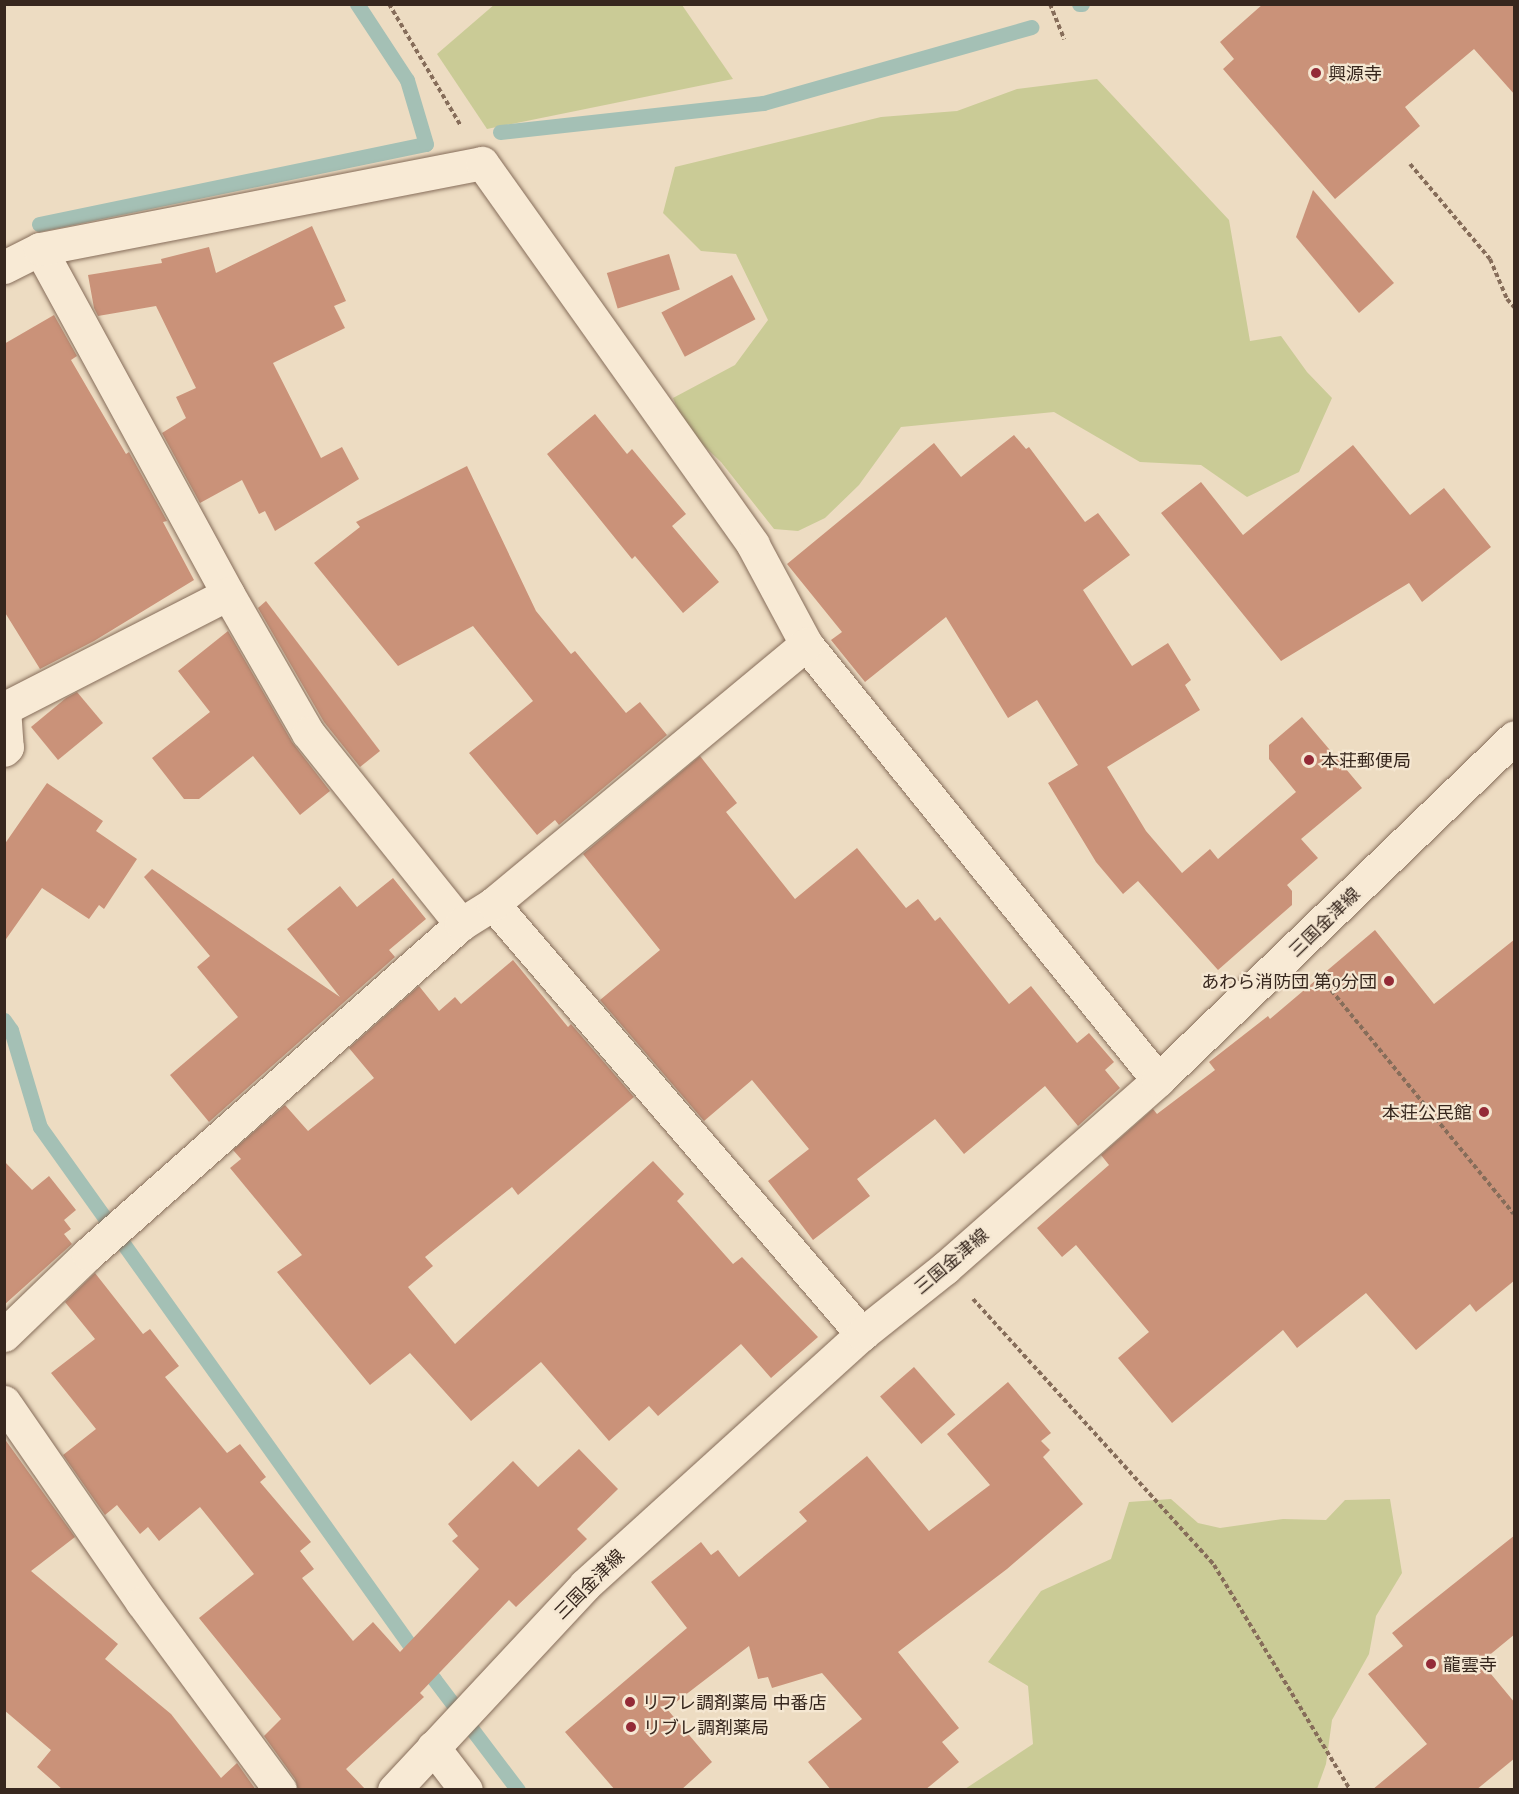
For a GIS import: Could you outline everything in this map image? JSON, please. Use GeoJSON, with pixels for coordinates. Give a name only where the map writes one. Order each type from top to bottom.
{"type":"FeatureCollection","features":[{"type":"Feature","properties":{"kind":"street"},"geometry":{"type":"LineString","coordinates":[[4,267],[40,249],[482,163],[753,545],[806,644],[1158,1080]]}},
{"type":"Feature","properties":{"kind":"street"},"geometry":{"type":"LineString","coordinates":[[40,249],[228,594],[308,733],[461,924]]}},
{"type":"Feature","properties":{"kind":"street"},"geometry":{"type":"LineString","coordinates":[[4,750],[7,747],[5,708],[228,594]]}},
{"type":"Feature","properties":{"kind":"street"},"geometry":{"type":"LineString","coordinates":[[4,1335],[88,1254],[461,924],[494,904],[806,644]]}},
{"type":"Feature","properties":{"kind":"street","name":"三国金津線"},"geometry":{"type":"LineString","coordinates":[[394,1790],[439,1739],[585,1585],[862,1334],[945,1268],[1158,1080],[1515,737]]}},
{"type":"Feature","properties":{"kind":"street"},"geometry":{"type":"LineString","coordinates":[[494,904],[862,1334]]}},
{"type":"Feature","properties":{"kind":"street"},"geometry":{"type":"LineString","coordinates":[[4,1402],[142,1602],[280,1790]]}},
{"type":"Feature","properties":{"kind":"street"},"geometry":{"type":"LineString","coordinates":[[439,1739],[466,1790]]}},
{"type":"Feature","properties":{"kind":"path"},"geometry":{"type":"LineString","coordinates":[[389,4],[482,163]]}},
{"type":"Feature","properties":{"kind":"path"},"geometry":{"type":"LineString","coordinates":[[1050,4],[1064,39]]}},
{"type":"Feature","properties":{"kind":"path"},"geometry":{"type":"LineString","coordinates":[[1410,164],[1490,259],[1508,299],[1515,307]]}},
{"type":"Feature","properties":{"kind":"path"},"geometry":{"type":"LineString","coordinates":[[1297,948],[1515,1214]]}},
{"type":"Feature","properties":{"kind":"path"},"geometry":{"type":"LineString","coordinates":[[945,1268],[1214,1566],[1350,1790]]}},
{"type":"Feature","properties":{"kind":"green space"},"geometry":{"type":"Polygon","coordinates":[[[495,4],[682,5],[733,79],[487,129],[437,54],[495,4]]]}},
{"type":"Feature","properties":{"kind":"green space"},"geometry":{"type":"Polygon","coordinates":[[[1097,79],[1229,220],[1250,341],[1281,336],[1307,372],[1332,398],[1299,472],[1247,497],[1201,465],[1140,462],[1054,412],[901,427],[859,485],[825,518],[798,531],[774,529],[721,462],[686,429],[673,398],[735,365],[768,320],[736,254],[701,251],[663,213],[675,167],[881,117],[957,111],[1017,89],[1097,79]]]}},
{"type":"Feature","properties":{"kind":"green space"},"geometry":{"type":"Polygon","coordinates":[[[1171,1499],[1198,1523],[1220,1528],[1283,1519],[1326,1520],[1345,1500],[1390,1499],[1402,1573],[1376,1616],[1369,1654],[1332,1720],[1326,1764],[1317,1789],[965,1789],[1033,1744],[1028,1686],[988,1662],[1041,1591],[1111,1559],[1129,1502],[1171,1499]]]}},
{"type":"Feature","properties":{"kind":"building"},"geometry":{"type":"Polygon","coordinates":[[[1263,4],[1515,4],[1515,95],[1474,49],[1405,107],[1420,126],[1335,199],[1223,69],[1234,59],[1220,42],[1263,4]]]}},
{"type":"Feature","properties":{"kind":"building"},"geometry":{"type":"Polygon","coordinates":[[[1313,190],[1394,283],[1359,313],[1296,237],[1313,190]]]}},
{"type":"Feature","properties":{"kind":"building"},"geometry":{"type":"Polygon","coordinates":[[[312,226],[346,301],[334,306],[345,328],[273,363],[321,458],[342,447],[359,479],[275,531],[265,511],[259,514],[242,480],[200,503],[162,433],[186,418],[176,397],[196,388],[156,306],[98,316],[94,308],[88,275],[162,263],[161,259],[209,247],[216,273],[312,226]]]}},
{"type":"Feature","properties":{"kind":"building"},"geometry":{"type":"Polygon","coordinates":[[[669,254],[680,289],[618,308],[607,273],[669,254]]]}},
{"type":"Feature","properties":{"kind":"building"},"geometry":{"type":"Polygon","coordinates":[[[732,275],[755,319],[685,357],[661,313],[732,275]]]}},
{"type":"Feature","properties":{"kind":"building"},"geometry":{"type":"Polygon","coordinates":[[[54,315],[77,356],[71,360],[126,454],[129,452],[167,521],[163,522],[194,580],[94,641],[40,669],[4,611],[4,344],[54,315]]]}},
{"type":"Feature","properties":{"kind":"building"},"geometry":{"type":"Polygon","coordinates":[[[595,414],[627,454],[632,449],[686,514],[672,526],[719,582],[683,613],[635,556],[632,559],[547,454],[595,414]]]}},
{"type":"Feature","properties":{"kind":"building"},"geometry":{"type":"Polygon","coordinates":[[[1014,435],[1026,449],[1029,447],[1085,522],[1098,513],[1130,555],[1083,590],[1132,666],[1168,643],[1191,680],[1185,685],[1200,710],[1107,767],[1146,831],[1182,873],[1210,849],[1218,859],[1296,792],[1269,759],[1269,745],[1302,717],[1362,788],[1301,839],[1318,858],[1287,885],[1292,891],[1292,905],[1218,970],[1138,881],[1123,894],[1096,862],[1048,783],[1078,765],[1037,700],[1008,718],[946,617],[865,682],[831,640],[842,632],[787,564],[934,443],[961,477],[1014,435]]]}},
{"type":"Feature","properties":{"kind":"building"},"geometry":{"type":"Polygon","coordinates":[[[1353,445],[1410,515],[1444,488],[1491,547],[1422,602],[1409,583],[1281,661],[1161,513],[1201,482],[1243,535],[1353,445]]]}},
{"type":"Feature","properties":{"kind":"building"},"geometry":{"type":"Polygon","coordinates":[[[467,466],[536,611],[571,654],[575,651],[626,713],[640,702],[667,735],[559,825],[555,820],[537,835],[469,753],[533,701],[473,626],[398,666],[314,563],[360,527],[356,522],[467,466]]]}},
{"type":"Feature","properties":{"kind":"building"},"geometry":{"type":"Polygon","coordinates":[[[266,601],[380,751],[360,767],[324,722],[258,608],[266,601]]]}},
{"type":"Feature","properties":{"kind":"building"},"geometry":{"type":"Polygon","coordinates":[[[228,631],[292,742],[330,791],[300,815],[253,756],[199,799],[184,799],[152,758],[210,712],[178,671],[228,631]]]}},
{"type":"Feature","properties":{"kind":"building"},"geometry":{"type":"Polygon","coordinates":[[[77,692],[103,723],[58,760],[31,727],[66,698],[77,692]]]}},
{"type":"Feature","properties":{"kind":"building"},"geometry":{"type":"Polygon","coordinates":[[[700,756],[737,803],[726,812],[795,899],[857,848],[906,908],[918,899],[935,921],[940,917],[1009,1004],[1031,986],[1077,1043],[1089,1033],[1114,1062],[1105,1070],[1120,1088],[1078,1126],[1045,1086],[964,1154],[935,1119],[857,1179],[870,1196],[813,1240],[768,1181],[809,1149],[752,1080],[704,1121],[600,1000],[660,950],[583,854],[700,756]]]}},
{"type":"Feature","properties":{"kind":"building"},"geometry":{"type":"Polygon","coordinates":[[[47,783],[103,821],[96,831],[137,859],[104,909],[99,905],[89,919],[42,888],[4,942],[4,845],[47,783]]]}},
{"type":"Feature","properties":{"kind":"building"},"geometry":{"type":"Polygon","coordinates":[[[152,869],[340,997],[287,929],[340,886],[357,907],[393,878],[426,919],[389,950],[395,957],[209,1122],[170,1075],[238,1017],[197,967],[210,956],[144,877],[152,869]]]}},
{"type":"Feature","properties":{"kind":"building"},"geometry":{"type":"Polygon","coordinates":[[[1375,930],[1434,1004],[1515,939],[1515,1280],[1476,1312],[1470,1304],[1416,1350],[1366,1293],[1297,1348],[1283,1330],[1172,1423],[1118,1358],[1149,1332],[1076,1245],[1062,1257],[1037,1228],[1109,1165],[1101,1155],[1153,1109],[1157,1114],[1215,1070],[1209,1062],[1268,1016],[1270,1019],[1375,930]]]}},
{"type":"Feature","properties":{"kind":"building"},"geometry":{"type":"Polygon","coordinates":[[[513,960],[568,1027],[571,1024],[634,1097],[518,1195],[512,1187],[425,1257],[433,1266],[408,1287],[455,1344],[653,1161],[684,1194],[677,1201],[733,1264],[742,1257],[818,1337],[771,1378],[741,1344],[658,1416],[649,1406],[609,1441],[541,1362],[471,1421],[410,1353],[370,1385],[277,1272],[302,1255],[230,1168],[241,1159],[233,1150],[285,1105],[308,1131],[374,1078],[349,1048],[419,986],[439,1011],[455,997],[461,1004],[513,960]]]}},
{"type":"Feature","properties":{"kind":"building"},"geometry":{"type":"Polygon","coordinates":[[[4,1161],[32,1190],[49,1176],[76,1210],[64,1220],[71,1229],[64,1234],[72,1244],[4,1305],[4,1161]]]}},
{"type":"Feature","properties":{"kind":"building"},"geometry":{"type":"Polygon","coordinates":[[[95,1273],[143,1334],[150,1329],[179,1366],[165,1377],[227,1453],[240,1444],[266,1477],[260,1482],[311,1542],[300,1551],[314,1569],[302,1578],[353,1641],[373,1622],[400,1652],[479,1569],[452,1541],[458,1536],[448,1524],[513,1461],[538,1487],[579,1449],[618,1489],[577,1529],[587,1539],[516,1607],[509,1600],[420,1693],[424,1697],[346,1769],[366,1790],[298,1790],[295,1779],[264,1736],[281,1719],[199,1618],[254,1574],[200,1507],[159,1541],[148,1527],[140,1534],[117,1505],[105,1515],[63,1455],[96,1429],[51,1373],[95,1339],[65,1302],[95,1273]]]}},
{"type":"Feature","properties":{"kind":"building"},"geometry":{"type":"Polygon","coordinates":[[[914,1367],[955,1415],[921,1444],[880,1397],[914,1367]]]}},
{"type":"Feature","properties":{"kind":"building"},"geometry":{"type":"Polygon","coordinates":[[[1008,1382],[1051,1433],[1041,1441],[1050,1450],[1043,1457],[1083,1504],[1007,1569],[898,1652],[959,1728],[942,1742],[959,1762],[925,1790],[831,1790],[808,1762],[862,1719],[822,1673],[772,1688],[768,1677],[758,1679],[749,1646],[667,1709],[712,1762],[681,1790],[615,1790],[565,1732],[687,1628],[651,1582],[701,1542],[711,1555],[718,1550],[739,1577],[807,1521],[799,1512],[867,1456],[929,1531],[990,1485],[947,1434],[1008,1382]]]}},
{"type":"Feature","properties":{"kind":"building"},"geometry":{"type":"Polygon","coordinates":[[[4,1438],[75,1537],[31,1571],[118,1644],[105,1659],[171,1714],[221,1778],[237,1763],[256,1790],[63,1790],[37,1767],[51,1750],[4,1710],[4,1438]]]}},
{"type":"Feature","properties":{"kind":"building","name":"龍雲寺"},"geometry":{"type":"Polygon","coordinates":[[[1515,1535],[1515,1634],[1481,1662],[1515,1703],[1515,1758],[1476,1790],[1372,1790],[1427,1744],[1368,1674],[1403,1646],[1392,1633],[1515,1535]]]}},
{"type":"Feature","properties":{"kind":"waterway"},"geometry":{"type":"LineString","coordinates":[[39,224],[426,144],[407,80],[357,4]]}},
{"type":"Feature","properties":{"kind":"waterway"},"geometry":{"type":"LineString","coordinates":[[500,132],[763,103],[1031,27]]}},
{"type":"Feature","properties":{"kind":"waterway"},"geometry":{"type":"LineString","coordinates":[[4,1020],[11,1030],[40,1127],[434,1679],[518,1790]]}},
{"type":"Feature","properties":{"kind":"place","name":"興源寺"},"geometry":{"type":"Point","coordinates":[1316,73]}},
{"type":"Feature","properties":{"kind":"place","name":"本荘郵便局"},"geometry":{"type":"Point","coordinates":[1309,760]}},
{"type":"Feature","properties":{"kind":"place","name":"あわら消防団 第9分団"},"geometry":{"type":"Point","coordinates":[1389,981]}},
{"type":"Feature","properties":{"kind":"place","name":"本荘公民館"},"geometry":{"type":"Point","coordinates":[1484,1112]}},
{"type":"Feature","properties":{"kind":"place","name":"龍雲寺"},"geometry":{"type":"Point","coordinates":[1431,1664]}},
{"type":"Feature","properties":{"kind":"place","name":"リフレ調剤薬局 中番店"},"geometry":{"type":"Point","coordinates":[630,1702]}},
{"type":"Feature","properties":{"kind":"place","name":"リブレ調剤薬局"},"geometry":{"type":"Point","coordinates":[631,1727]}}]}
